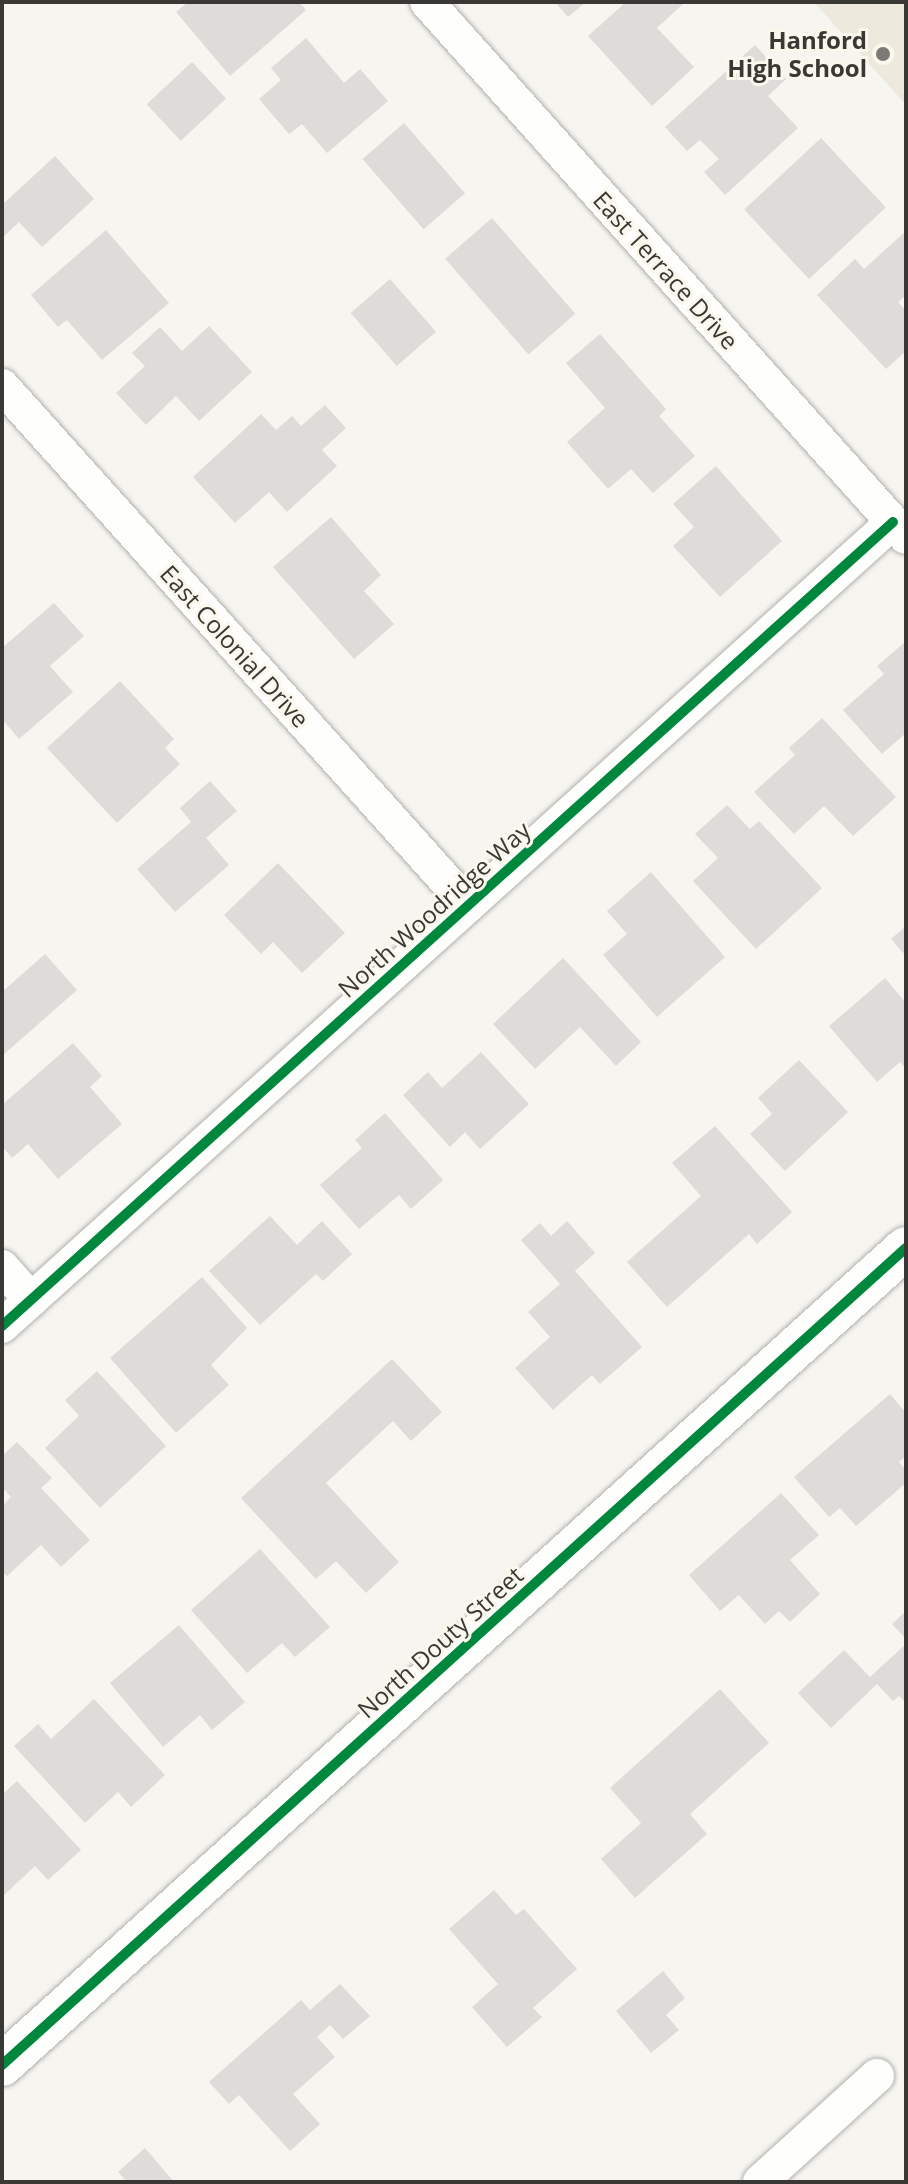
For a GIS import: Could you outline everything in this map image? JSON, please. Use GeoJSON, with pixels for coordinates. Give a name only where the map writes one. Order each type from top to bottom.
{"type":"FeatureCollection","features":[{"type":"Feature","properties":{"kind":"street","name":"East Terrace Drive"},"geometry":{"type":"LineString","coordinates":[[427,2],[899,530]]}},
{"type":"Feature","properties":{"kind":"street","name":"East Colonial Drive"},"geometry":{"type":"LineString","coordinates":[[2,386],[468,905]]}},
{"type":"Feature","properties":{"kind":"street","name":"North Woodridge Way"},"geometry":{"type":"LineString","coordinates":[[2,1326],[468,905],[899,530]]}},
{"type":"Feature","properties":{"kind":"street","name":"North Douty Street"},"geometry":{"type":"LineString","coordinates":[[2,2065],[906,1248]]}},
{"type":"Feature","properties":{"kind":"street"},"geometry":{"type":"LineString","coordinates":[[2,1267],[31,1300]]}},
{"type":"Feature","properties":{"kind":"street"},"geometry":{"type":"LineString","coordinates":[[760,2182],[877,2076]]}},
{"type":"Feature","properties":{"kind":"shaded area","name":"Hanford High School"},"geometry":{"type":"Polygon","coordinates":[[[814,2],[906,2],[906,105],[814,2]]]}},
{"type":"Feature","properties":{"kind":"building"},"geometry":{"type":"Polygon","coordinates":[[[188,2],[299,2],[306,10],[230,76],[176,12],[188,2]]]}},
{"type":"Feature","properties":{"kind":"building"},"geometry":{"type":"Polygon","coordinates":[[[555,2],[586,2],[568,17],[555,2]]]}},
{"type":"Feature","properties":{"kind":"building"},"geometry":{"type":"Polygon","coordinates":[[[626,2],[684,3],[657,28],[694,67],[652,106],[588,36],[626,2]]]}},
{"type":"Feature","properties":{"kind":"building"},"geometry":{"type":"Polygon","coordinates":[[[306,38],[344,83],[360,69],[388,101],[327,153],[302,124],[289,134],[259,99],[281,80],[271,68],[306,38]]]}},
{"type":"Feature","properties":{"kind":"building"},"geometry":{"type":"Polygon","coordinates":[[[755,45],[786,79],[768,96],[798,128],[725,195],[704,172],[719,159],[700,140],[687,151],[665,127],[755,45]]]}},
{"type":"Feature","properties":{"kind":"building"},"geometry":{"type":"Polygon","coordinates":[[[192,62],[226,99],[181,141],[147,104],[192,62]]]}},
{"type":"Feature","properties":{"kind":"building"},"geometry":{"type":"Polygon","coordinates":[[[404,123],[465,193],[424,229],[362,159],[404,123]]]}},
{"type":"Feature","properties":{"kind":"building"},"geometry":{"type":"Polygon","coordinates":[[[821,138],[886,207],[809,279],[744,210],[821,138]]]}},
{"type":"Feature","properties":{"kind":"building"},"geometry":{"type":"Polygon","coordinates":[[[55,156],[94,199],[42,247],[19,222],[2,238],[2,205],[55,156]]]}},
{"type":"Feature","properties":{"kind":"building"},"geometry":{"type":"Polygon","coordinates":[[[492,218],[575,314],[529,355],[445,259],[492,218]]]}},
{"type":"Feature","properties":{"kind":"building"},"geometry":{"type":"Polygon","coordinates":[[[106,230],[169,303],[102,360],[67,320],[58,327],[31,295],[106,230]]]}},
{"type":"Feature","properties":{"kind":"building"},"geometry":{"type":"Polygon","coordinates":[[[906,231],[906,295],[898,302],[906,311],[906,351],[886,369],[817,295],[855,259],[864,269],[906,231]]]}},
{"type":"Feature","properties":{"kind":"building"},"geometry":{"type":"Polygon","coordinates":[[[390,279],[436,332],[397,366],[351,313],[390,279]]]}},
{"type":"Feature","properties":{"kind":"building"},"geometry":{"type":"Polygon","coordinates":[[[209,326],[252,372],[199,421],[176,396],[146,425],[116,393],[145,366],[132,353],[160,327],[182,351],[209,326]]]}},
{"type":"Feature","properties":{"kind":"building"},"geometry":{"type":"Polygon","coordinates":[[[600,334],[666,409],[659,416],[695,456],[653,493],[631,469],[608,489],[567,442],[605,408],[566,363],[600,334]]]}},
{"type":"Feature","properties":{"kind":"building"},"geometry":{"type":"Polygon","coordinates":[[[325,405],[346,428],[322,450],[337,466],[287,512],[269,492],[235,523],[193,477],[261,414],[276,430],[292,416],[301,426],[325,405]]]}},
{"type":"Feature","properties":{"kind":"building"},"geometry":{"type":"Polygon","coordinates":[[[716,466],[782,541],[720,597],[673,546],[694,527],[673,504],[716,466]]]}},
{"type":"Feature","properties":{"kind":"building"},"geometry":{"type":"Polygon","coordinates":[[[331,517],[381,575],[364,591],[394,624],[354,659],[273,567],[331,517]]]}},
{"type":"Feature","properties":{"kind":"building"},"geometry":{"type":"Polygon","coordinates":[[[54,603],[84,636],[50,666],[73,692],[19,739],[2,719],[2,648],[54,603]]]}},
{"type":"Feature","properties":{"kind":"building"},"geometry":{"type":"Polygon","coordinates":[[[906,641],[906,733],[882,754],[843,710],[884,674],[877,666],[906,641]]]}},
{"type":"Feature","properties":{"kind":"building"},"geometry":{"type":"Polygon","coordinates":[[[120,681],[174,739],[165,748],[180,764],[117,823],[47,748],[120,681]]]}},
{"type":"Feature","properties":{"kind":"building"},"geometry":{"type":"Polygon","coordinates":[[[822,718],[896,797],[853,836],[824,806],[794,834],[754,792],[795,755],[789,748],[822,718]]]}},
{"type":"Feature","properties":{"kind":"building"},"geometry":{"type":"Polygon","coordinates":[[[210,781],[237,811],[206,838],[229,865],[175,912],[137,869],[191,822],[180,808],[210,781]]]}},
{"type":"Feature","properties":{"kind":"building"},"geometry":{"type":"Polygon","coordinates":[[[727,805],[750,829],[759,821],[822,888],[756,949],[693,881],[718,858],[695,834],[727,805]]]}},
{"type":"Feature","properties":{"kind":"building"},"geometry":{"type":"Polygon","coordinates":[[[278,863],[345,933],[302,973],[273,942],[261,954],[224,915],[278,863]]]}},
{"type":"Feature","properties":{"kind":"building"},"geometry":{"type":"Polygon","coordinates":[[[651,872],[725,957],[657,1017],[603,955],[627,934],[607,911],[651,872]]]}},
{"type":"Feature","properties":{"kind":"building"},"geometry":{"type":"Polygon","coordinates":[[[906,926],[906,956],[891,939],[906,926]]]}},
{"type":"Feature","properties":{"kind":"building"},"geometry":{"type":"Polygon","coordinates":[[[45,954],[77,990],[2,1056],[2,992],[45,954]]]}},
{"type":"Feature","properties":{"kind":"building"},"geometry":{"type":"Polygon","coordinates":[[[563,958],[641,1042],[616,1066],[580,1027],[535,1069],[493,1024],[563,958]]]}},
{"type":"Feature","properties":{"kind":"building"},"geometry":{"type":"Polygon","coordinates":[[[885,978],[906,1003],[906,1069],[900,1062],[877,1082],[829,1026],[885,978]]]}},
{"type":"Feature","properties":{"kind":"building"},"geometry":{"type":"Polygon","coordinates":[[[73,1043],[102,1076],[90,1087],[122,1124],[58,1179],[28,1144],[12,1158],[2,1146],[2,1105],[73,1043]]]}},
{"type":"Feature","properties":{"kind":"building"},"geometry":{"type":"Polygon","coordinates":[[[481,1052],[529,1104],[480,1149],[465,1132],[450,1147],[403,1095],[428,1072],[442,1088],[481,1052]]]}},
{"type":"Feature","properties":{"kind":"building"},"geometry":{"type":"Polygon","coordinates":[[[799,1060],[848,1112],[785,1171],[750,1134],[772,1114],[758,1098],[799,1060]]]}},
{"type":"Feature","properties":{"kind":"building"},"geometry":{"type":"Polygon","coordinates":[[[385,1113],[443,1180],[411,1209],[399,1195],[359,1229],[320,1185],[362,1148],[355,1140],[385,1113]]]}},
{"type":"Feature","properties":{"kind":"building"},"geometry":{"type":"Polygon","coordinates":[[[715,1126],[792,1212],[757,1244],[749,1234],[667,1307],[627,1262],[701,1196],[672,1163],[715,1126]]]}},
{"type":"Feature","properties":{"kind":"building"},"geometry":{"type":"Polygon","coordinates":[[[270,1216],[297,1245],[322,1221],[352,1254],[323,1281],[316,1274],[260,1325],[209,1271],[270,1216]]]}},
{"type":"Feature","properties":{"kind":"building"},"geometry":{"type":"Polygon","coordinates":[[[567,1221],[595,1253],[575,1271],[642,1347],[600,1384],[592,1375],[553,1410],[515,1368],[550,1337],[528,1312],[560,1284],[521,1240],[540,1223],[551,1236],[567,1221]]]}},
{"type":"Feature","properties":{"kind":"building"},"geometry":{"type":"Polygon","coordinates":[[[202,1277],[247,1328],[211,1365],[229,1385],[176,1433],[110,1358],[202,1277]]]}},
{"type":"Feature","properties":{"kind":"building"},"geometry":{"type":"Polygon","coordinates":[[[392,1359],[442,1412],[411,1441],[393,1421],[326,1483],[399,1562],[366,1593],[336,1561],[316,1579],[241,1498],[392,1359]]]}},
{"type":"Feature","properties":{"kind":"building"},"geometry":{"type":"Polygon","coordinates":[[[97,1371],[166,1446],[100,1508],[45,1448],[79,1416],[65,1400],[97,1371]]]}},
{"type":"Feature","properties":{"kind":"building"},"geometry":{"type":"Polygon","coordinates":[[[890,1394],[906,1413],[906,1456],[899,1462],[906,1470],[906,1483],[856,1526],[840,1508],[829,1517],[794,1477],[890,1394]]]}},
{"type":"Feature","properties":{"kind":"building"},"geometry":{"type":"Polygon","coordinates":[[[17,1442],[52,1478],[41,1488],[90,1540],[61,1567],[41,1545],[7,1576],[2,1571],[2,1506],[11,1497],[2,1487],[2,1456],[17,1442]]]}},
{"type":"Feature","properties":{"kind":"building"},"geometry":{"type":"Polygon","coordinates":[[[781,1493],[819,1535],[790,1560],[820,1594],[790,1622],[779,1611],[765,1624],[739,1595],[720,1611],[689,1575],[781,1493]]]}},
{"type":"Feature","properties":{"kind":"building"},"geometry":{"type":"Polygon","coordinates":[[[260,1549],[330,1627],[295,1657],[282,1643],[247,1673],[191,1610],[260,1549]]]}},
{"type":"Feature","properties":{"kind":"building"},"geometry":{"type":"Polygon","coordinates":[[[906,1611],[906,1639],[892,1624],[906,1611]]]}},
{"type":"Feature","properties":{"kind":"building"},"geometry":{"type":"Polygon","coordinates":[[[179,1625],[245,1702],[212,1730],[200,1715],[163,1747],[110,1683],[179,1625]]]}},
{"type":"Feature","properties":{"kind":"building"},"geometry":{"type":"Polygon","coordinates":[[[906,1644],[906,1703],[899,1696],[893,1701],[877,1684],[831,1728],[798,1693],[844,1650],[870,1677],[906,1644]]]}},
{"type":"Feature","properties":{"kind":"building"},"geometry":{"type":"Polygon","coordinates":[[[720,1689],[769,1743],[690,1814],[707,1834],[635,1898],[601,1859],[641,1823],[610,1788],[720,1689]]]}},
{"type":"Feature","properties":{"kind":"building"},"geometry":{"type":"Polygon","coordinates":[[[94,1699],[165,1775],[131,1807],[118,1792],[85,1823],[14,1746],[38,1724],[51,1739],[94,1699]]]}},
{"type":"Feature","properties":{"kind":"building"},"geometry":{"type":"Polygon","coordinates":[[[17,1781],[81,1850],[48,1880],[35,1866],[2,1897],[2,1795],[17,1781]]]}},
{"type":"Feature","properties":{"kind":"building"},"geometry":{"type":"Polygon","coordinates":[[[494,1890],[516,1915],[524,1909],[577,1969],[533,2008],[542,2017],[507,2047],[472,2007],[498,1984],[449,1929],[494,1890]]]}},
{"type":"Feature","properties":{"kind":"building"},"geometry":{"type":"Polygon","coordinates":[[[663,1971],[685,1998],[666,2015],[679,2030],[651,2053],[616,2011],[663,1971]]]}},
{"type":"Feature","properties":{"kind":"building"},"geometry":{"type":"Polygon","coordinates":[[[340,1984],[370,2016],[343,2039],[330,2025],[317,2037],[335,2057],[293,2094],[320,2124],[290,2151],[239,2095],[229,2104],[209,2082],[301,2000],[310,2010],[340,1984]]]}},
{"type":"Feature","properties":{"kind":"building"},"geometry":{"type":"Polygon","coordinates":[[[145,2148],[174,2182],[127,2182],[118,2172],[145,2148]]]}},
{"type":"Feature","properties":{"kind":"cycle path"},"geometry":{"type":"LineString","coordinates":[[2,1326],[893,522]]}},
{"type":"Feature","properties":{"kind":"cycle path"},"geometry":{"type":"LineString","coordinates":[[2,2065],[906,1248]]}},
{"type":"Feature","properties":{"kind":"place","name":"Hanford High School"},"geometry":{"type":"Point","coordinates":[883,54]}}]}
